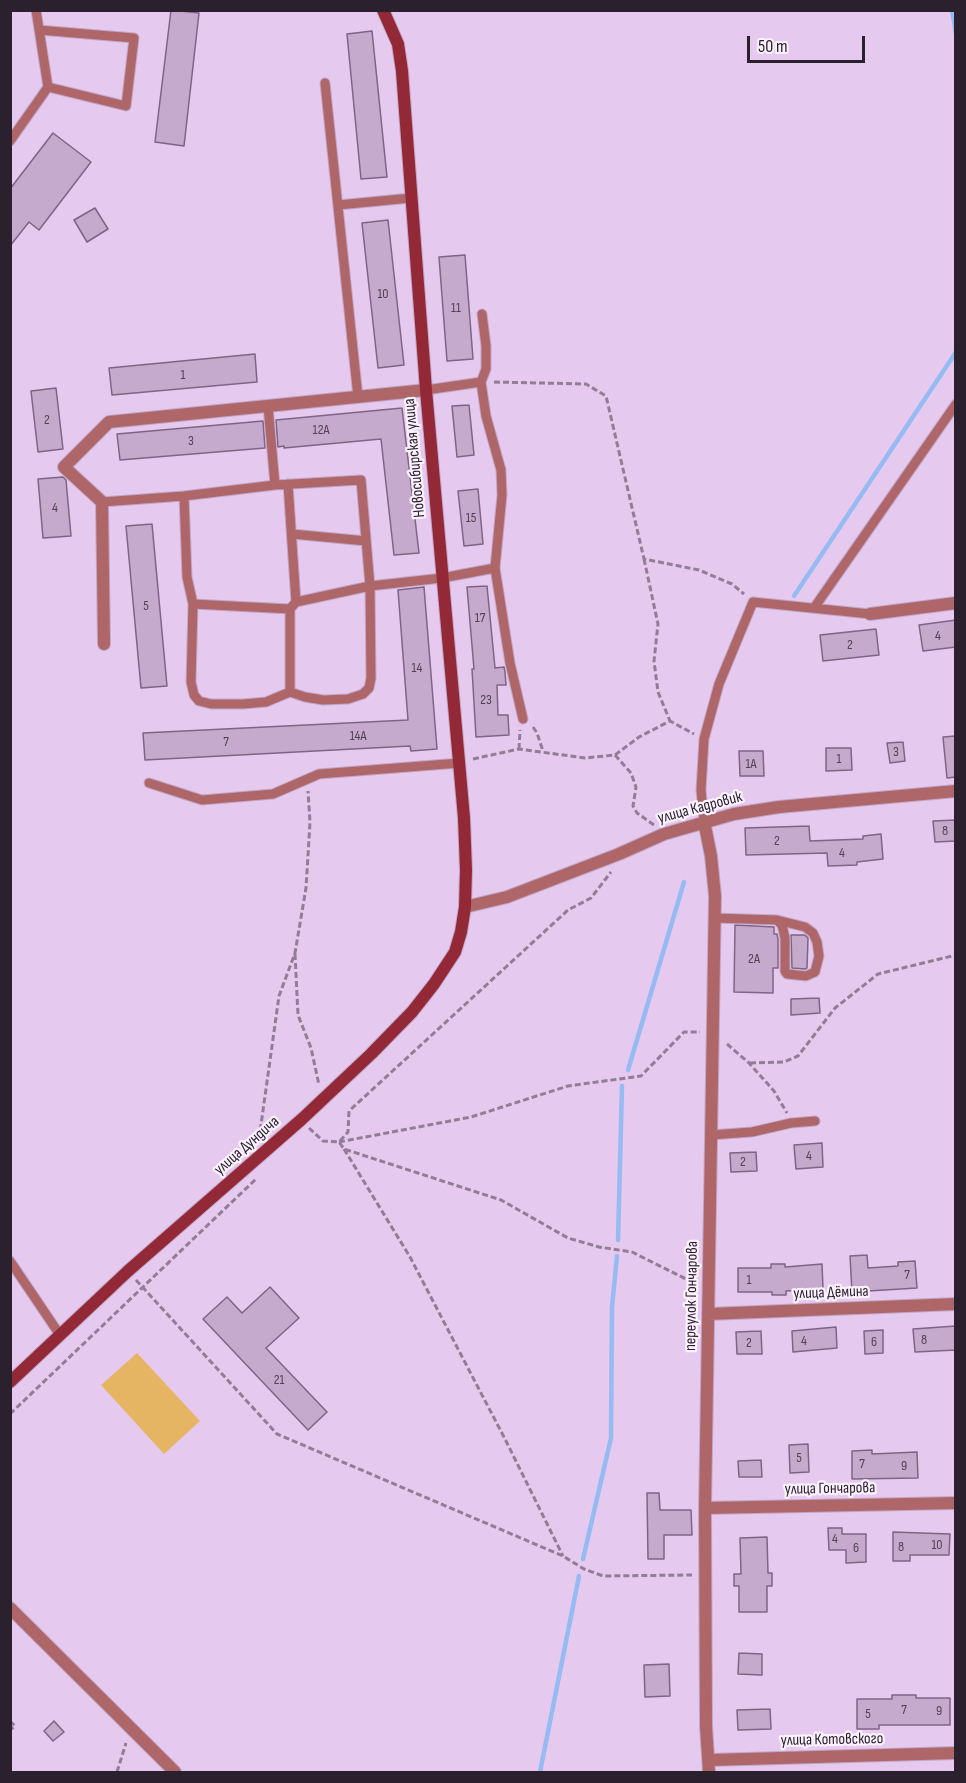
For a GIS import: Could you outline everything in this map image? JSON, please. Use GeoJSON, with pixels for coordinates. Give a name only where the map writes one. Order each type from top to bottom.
{"type":"FeatureCollection","features":[{"type":"Feature","properties":{"kind":"main road","name":"Новосибирская улица"},"geometry":{"type":"LineString","coordinates":[[383,10],[398,44],[400,62],[442,578],[465,818],[465,906]]}},
{"type":"Feature","properties":{"kind":"main road","name":"улица Дундича"},"geometry":{"type":"LineString","coordinates":[[10,1382],[128,1271],[302,1119],[412,1012],[455,952],[465,906]]}},
{"type":"Feature","properties":{"kind":"street"},"geometry":{"type":"LineString","coordinates":[[105,644],[102,502],[64,467],[109,422],[426,390]]}},
{"type":"Feature","properties":{"kind":"street"},"geometry":{"type":"LineString","coordinates":[[870,614],[956,603]]}},
{"type":"Feature","properties":{"kind":"street","name":"улица Кадровик"},"geometry":{"type":"LineString","coordinates":[[465,906],[507,897],[619,854],[664,834],[704,821],[779,807],[956,791]]}},
{"type":"Feature","properties":{"kind":"street","name":"переулок Гончарова"},"geometry":{"type":"LineString","coordinates":[[704,821],[711,856],[715,896],[705,1508],[706,1726],[709,1766]]}},
{"type":"Feature","properties":{"kind":"street","name":"улица Дёмина"},"geometry":{"type":"LineString","coordinates":[[708,1314],[956,1304]]}},
{"type":"Feature","properties":{"kind":"street","name":"улица Гончарова"},"geometry":{"type":"LineString","coordinates":[[705,1508],[956,1503]]}},
{"type":"Feature","properties":{"kind":"street"},"geometry":{"type":"LineString","coordinates":[[10,1608],[175,1773]]}},
{"type":"Feature","properties":{"kind":"street","name":"улица Котовского"},"geometry":{"type":"LineString","coordinates":[[709,1766],[956,1753]]}},
{"type":"Feature","properties":{"kind":"lane"},"geometry":{"type":"LineString","coordinates":[[10,141],[48,87],[36,10]]}},
{"type":"Feature","properties":{"kind":"lane"},"geometry":{"type":"LineString","coordinates":[[39,30],[134,38],[126,106],[48,87]]}},
{"type":"Feature","properties":{"kind":"lane"},"geometry":{"type":"LineString","coordinates":[[325,83],[358,397]]}},
{"type":"Feature","properties":{"kind":"lane"},"geometry":{"type":"LineString","coordinates":[[338,205],[411,198]]}},
{"type":"Feature","properties":{"kind":"lane"},"geometry":{"type":"LineString","coordinates":[[482,314],[486,369],[481,382],[486,416],[501,470],[502,495],[495,568],[510,663],[523,718]]}},
{"type":"Feature","properties":{"kind":"lane"},"geometry":{"type":"LineString","coordinates":[[426,390],[481,382]]}},
{"type":"Feature","properties":{"kind":"lane"},"geometry":{"type":"LineString","coordinates":[[814,608],[956,404]]}},
{"type":"Feature","properties":{"kind":"lane"},"geometry":{"type":"LineString","coordinates":[[268,406],[275,485]]}},
{"type":"Feature","properties":{"kind":"lane"},"geometry":{"type":"LineString","coordinates":[[102,502],[184,496],[275,485],[361,480],[370,586],[371,678],[369,688],[363,694],[348,699],[323,700],[290,692],[266,702],[243,704],[211,704],[199,700],[194,695],[191,682],[193,604],[187,577],[184,496]]}},
{"type":"Feature","properties":{"kind":"lane"},"geometry":{"type":"LineString","coordinates":[[288,484],[292,534],[293,606],[290,692]]}},
{"type":"Feature","properties":{"kind":"lane"},"geometry":{"type":"LineString","coordinates":[[292,534],[366,541]]}},
{"type":"Feature","properties":{"kind":"lane"},"geometry":{"type":"LineString","coordinates":[[193,604],[293,606],[370,586],[442,578],[495,568]]}},
{"type":"Feature","properties":{"kind":"lane"},"geometry":{"type":"LineString","coordinates":[[704,821],[701,790],[704,740],[719,684],[753,602],[870,614]]}},
{"type":"Feature","properties":{"kind":"lane"},"geometry":{"type":"LineString","coordinates":[[149,783],[202,800],[273,794],[319,774],[459,763]]}},
{"type":"Feature","properties":{"kind":"lane"},"geometry":{"type":"LineString","coordinates":[[714,918],[777,920],[805,927],[813,933],[818,942],[819,956],[815,972],[806,976],[787,974],[785,971],[785,939],[782,925],[777,920]]}},
{"type":"Feature","properties":{"kind":"lane"},"geometry":{"type":"LineString","coordinates":[[711,1134],[752,1132],[791,1123],[816,1122]]}},
{"type":"Feature","properties":{"kind":"lane"},"geometry":{"type":"LineString","coordinates":[[10,1261],[60,1335]]}},
{"type":"Feature","properties":{"kind":"path"},"geometry":{"type":"LineString","coordinates":[[481,382],[586,384],[606,396],[658,624],[654,661],[658,692],[670,722],[704,740]]}},
{"type":"Feature","properties":{"kind":"path"},"geometry":{"type":"LineString","coordinates":[[644,559],[699,570],[732,584],[753,602]]}},
{"type":"Feature","properties":{"kind":"path"},"geometry":{"type":"LineString","coordinates":[[519,749],[523,718],[537,733],[543,751]]}},
{"type":"Feature","properties":{"kind":"path"},"geometry":{"type":"LineString","coordinates":[[459,763],[519,749],[585,758],[615,755],[639,737],[670,722]]}},
{"type":"Feature","properties":{"kind":"path"},"geometry":{"type":"LineString","coordinates":[[615,755],[631,774],[636,787],[633,806],[637,813],[664,834]]}},
{"type":"Feature","properties":{"kind":"path"},"geometry":{"type":"LineString","coordinates":[[259,1143],[279,996],[295,953],[306,888],[310,822],[307,779]]}},
{"type":"Feature","properties":{"kind":"path"},"geometry":{"type":"LineString","coordinates":[[339,1142],[348,1132],[349,1111],[568,910],[591,898],[608,878],[619,854]]}},
{"type":"Feature","properties":{"kind":"path"},"geometry":{"type":"LineString","coordinates":[[295,953],[298,1016],[311,1048],[322,1100]]}},
{"type":"Feature","properties":{"kind":"path"},"geometry":{"type":"LineString","coordinates":[[749,1063],[784,1062],[798,1056],[835,1008],[878,974],[956,956]]}},
{"type":"Feature","properties":{"kind":"path"},"geometry":{"type":"LineString","coordinates":[[302,1119],[323,1141],[339,1142],[471,1117],[568,1086],[641,1076],[684,1032],[713,1032],[749,1063],[774,1091],[791,1123]]}},
{"type":"Feature","properties":{"kind":"path"},"geometry":{"type":"LineString","coordinates":[[339,1142],[410,1257],[563,1556]]}},
{"type":"Feature","properties":{"kind":"path"},"geometry":{"type":"LineString","coordinates":[[344,1149],[501,1200],[568,1238],[599,1247],[632,1252],[708,1290]]}},
{"type":"Feature","properties":{"kind":"path"},"geometry":{"type":"LineString","coordinates":[[10,1414],[261,1175]]}},
{"type":"Feature","properties":{"kind":"path"},"geometry":{"type":"LineString","coordinates":[[128,1271],[277,1434],[563,1556],[584,1569],[603,1576],[706,1575]]}},
{"type":"Feature","properties":{"kind":"path"},"geometry":{"type":"LineString","coordinates":[[10,1721],[15,1726],[10,1730]]}},
{"type":"Feature","properties":{"kind":"path"},"geometry":{"type":"LineString","coordinates":[[117,1773],[130,1727]]}},
{"type":"Feature","properties":{"kind":"shaded area"},"geometry":{"type":"Polygon","coordinates":[[[137,1353],[200,1421],[164,1454],[101,1385],[137,1353]]]}},
{"type":"Feature","properties":{"kind":"building"},"geometry":{"type":"Polygon","coordinates":[[[171,10],[199,13],[184,146],[155,142],[171,10]]]}},
{"type":"Feature","properties":{"kind":"building"},"geometry":{"type":"Polygon","coordinates":[[[372,31],[387,177],[361,179],[347,34],[372,31]]]}},
{"type":"Feature","properties":{"kind":"building"},"geometry":{"type":"Polygon","coordinates":[[[53,133],[91,162],[39,230],[29,222],[10,246],[10,189],[53,133]]]}},
{"type":"Feature","properties":{"kind":"building"},"geometry":{"type":"Polygon","coordinates":[[[95,208],[108,229],[87,242],[74,220],[95,208]]]}},
{"type":"Feature","properties":{"kind":"building"},"geometry":{"type":"Polygon","coordinates":[[[388,220],[404,365],[378,368],[362,223],[388,220]]]}},
{"type":"Feature","properties":{"kind":"building"},"geometry":{"type":"Polygon","coordinates":[[[465,255],[473,359],[447,361],[439,257],[465,255]]]}},
{"type":"Feature","properties":{"kind":"building"},"geometry":{"type":"Polygon","coordinates":[[[255,354],[257,382],[112,395],[109,368],[255,354]]]}},
{"type":"Feature","properties":{"kind":"building"},"geometry":{"type":"Polygon","coordinates":[[[56,388],[63,449],[38,452],[31,391],[56,388]]]}},
{"type":"Feature","properties":{"kind":"building"},"geometry":{"type":"Polygon","coordinates":[[[469,405],[474,455],[457,457],[452,406],[469,405]]]}},
{"type":"Feature","properties":{"kind":"building"},"geometry":{"type":"Polygon","coordinates":[[[402,408],[419,553],[394,555],[381,439],[278,447],[276,420],[402,408]]]}},
{"type":"Feature","properties":{"kind":"building"},"geometry":{"type":"Polygon","coordinates":[[[263,421],[265,448],[120,460],[117,434],[263,421]]]}},
{"type":"Feature","properties":{"kind":"building"},"geometry":{"type":"Polygon","coordinates":[[[63,477],[66,480],[71,536],[43,538],[38,479],[63,477]]]}},
{"type":"Feature","properties":{"kind":"building"},"geometry":{"type":"Polygon","coordinates":[[[478,489],[483,544],[464,546],[458,491],[478,489]]]}},
{"type":"Feature","properties":{"kind":"building"},"geometry":{"type":"Polygon","coordinates":[[[152,524],[167,686],[141,688],[126,526],[152,524]]]}},
{"type":"Feature","properties":{"kind":"building"},"geometry":{"type":"Polygon","coordinates":[[[487,586],[495,668],[504,667],[505,672],[506,685],[497,685],[498,715],[508,715],[509,735],[476,737],[472,669],[474,669],[467,587],[487,586]]]}},
{"type":"Feature","properties":{"kind":"building"},"geometry":{"type":"Polygon","coordinates":[[[424,587],[437,749],[411,751],[410,746],[145,760],[143,733],[408,720],[398,590],[424,587]]]}},
{"type":"Feature","properties":{"kind":"building"},"geometry":{"type":"Polygon","coordinates":[[[956,620],[956,647],[923,651],[919,625],[956,620]]]}},
{"type":"Feature","properties":{"kind":"building"},"geometry":{"type":"Polygon","coordinates":[[[876,629],[879,655],[823,661],[820,635],[876,629]]]}},
{"type":"Feature","properties":{"kind":"building"},"geometry":{"type":"Polygon","coordinates":[[[956,736],[956,777],[947,778],[943,737],[956,736]]]}},
{"type":"Feature","properties":{"kind":"building"},"geometry":{"type":"Polygon","coordinates":[[[903,742],[905,761],[890,763],[887,743],[903,742]]]}},
{"type":"Feature","properties":{"kind":"building"},"geometry":{"type":"Polygon","coordinates":[[[826,748],[851,748],[852,770],[826,771],[826,748]]]}},
{"type":"Feature","properties":{"kind":"building"},"geometry":{"type":"Polygon","coordinates":[[[739,751],[763,751],[764,776],[740,776],[739,751]]]}},
{"type":"Feature","properties":{"kind":"building"},"geometry":{"type":"Polygon","coordinates":[[[956,820],[956,841],[935,842],[933,821],[956,820]]]}},
{"type":"Feature","properties":{"kind":"building"},"geometry":{"type":"Polygon","coordinates":[[[809,826],[810,841],[863,839],[863,836],[881,834],[883,859],[857,862],[857,865],[828,866],[827,853],[746,855],[745,828],[809,826]]]}},
{"type":"Feature","properties":{"kind":"building"},"geometry":{"type":"Polygon","coordinates":[[[735,925],[774,927],[774,934],[777,934],[778,939],[778,968],[773,968],[773,993],[734,992],[735,925]]]}},
{"type":"Feature","properties":{"kind":"building"},"geometry":{"type":"Polygon","coordinates":[[[791,935],[805,935],[808,938],[807,968],[805,969],[792,968],[791,935]]]}},
{"type":"Feature","properties":{"kind":"building"},"geometry":{"type":"Polygon","coordinates":[[[819,998],[820,1013],[791,1015],[791,999],[819,998]]]}},
{"type":"Feature","properties":{"kind":"building"},"geometry":{"type":"Polygon","coordinates":[[[822,1143],[823,1167],[796,1169],[794,1145],[822,1143]]]}},
{"type":"Feature","properties":{"kind":"building"},"geometry":{"type":"Polygon","coordinates":[[[756,1152],[757,1171],[731,1172],[730,1153],[756,1152]]]}},
{"type":"Feature","properties":{"kind":"building"},"geometry":{"type":"Polygon","coordinates":[[[867,1255],[868,1268],[898,1266],[898,1262],[915,1261],[917,1288],[852,1292],[850,1256],[867,1255]]]}},
{"type":"Feature","properties":{"kind":"building"},"geometry":{"type":"Polygon","coordinates":[[[771,1264],[785,1264],[785,1267],[822,1264],[823,1289],[786,1291],[786,1295],[772,1295],[772,1292],[738,1292],[738,1268],[771,1268],[771,1264]]]}},
{"type":"Feature","properties":{"kind":"building"},"geometry":{"type":"Polygon","coordinates":[[[270,1287],[299,1318],[266,1348],[327,1412],[308,1430],[203,1319],[227,1297],[242,1313],[270,1287]]]}},
{"type":"Feature","properties":{"kind":"building"},"geometry":{"type":"Polygon","coordinates":[[[956,1326],[956,1350],[915,1352],[913,1329],[956,1326]]]}},
{"type":"Feature","properties":{"kind":"building"},"geometry":{"type":"Polygon","coordinates":[[[836,1327],[837,1348],[793,1352],[792,1331],[836,1327]]]}},
{"type":"Feature","properties":{"kind":"building"},"geometry":{"type":"Polygon","coordinates":[[[883,1330],[883,1353],[865,1354],[864,1331],[883,1330]]]}},
{"type":"Feature","properties":{"kind":"building"},"geometry":{"type":"Polygon","coordinates":[[[761,1331],[762,1354],[737,1354],[736,1332],[761,1331]]]}},
{"type":"Feature","properties":{"kind":"building"},"geometry":{"type":"Polygon","coordinates":[[[808,1444],[809,1472],[790,1473],[789,1445],[808,1444]]]}},
{"type":"Feature","properties":{"kind":"building"},"geometry":{"type":"Polygon","coordinates":[[[872,1450],[872,1454],[917,1452],[918,1478],[852,1479],[852,1451],[872,1450]]]}},
{"type":"Feature","properties":{"kind":"building"},"geometry":{"type":"Polygon","coordinates":[[[761,1460],[762,1477],[739,1477],[738,1461],[761,1460]]]}},
{"type":"Feature","properties":{"kind":"building"},"geometry":{"type":"Polygon","coordinates":[[[647,1493],[659,1493],[660,1510],[691,1510],[692,1535],[664,1535],[664,1559],[648,1559],[647,1493]]]}},
{"type":"Feature","properties":{"kind":"building"},"geometry":{"type":"Polygon","coordinates":[[[828,1528],[842,1528],[842,1534],[866,1534],[866,1562],[846,1563],[846,1550],[829,1550],[828,1528]]]}},
{"type":"Feature","properties":{"kind":"building"},"geometry":{"type":"Polygon","coordinates":[[[893,1532],[950,1534],[949,1555],[910,1555],[910,1561],[893,1561],[893,1532]]]}},
{"type":"Feature","properties":{"kind":"building"},"geometry":{"type":"Polygon","coordinates":[[[767,1537],[768,1573],[772,1573],[772,1586],[767,1586],[767,1612],[739,1612],[739,1586],[734,1586],[734,1574],[741,1574],[740,1538],[767,1537]]]}},
{"type":"Feature","properties":{"kind":"building"},"geometry":{"type":"Polygon","coordinates":[[[739,1653],[762,1654],[762,1675],[738,1674],[739,1653]]]}},
{"type":"Feature","properties":{"kind":"building"},"geometry":{"type":"Polygon","coordinates":[[[669,1664],[670,1696],[645,1697],[644,1665],[669,1664]]]}},
{"type":"Feature","properties":{"kind":"building"},"geometry":{"type":"Polygon","coordinates":[[[892,1695],[950,1698],[950,1725],[879,1725],[879,1729],[857,1729],[857,1699],[892,1699],[892,1695]]]}},
{"type":"Feature","properties":{"kind":"building"},"geometry":{"type":"Polygon","coordinates":[[[770,1709],[771,1729],[738,1730],[737,1710],[770,1709]]]}},
{"type":"Feature","properties":{"kind":"building"},"geometry":{"type":"Polygon","coordinates":[[[54,1721],[64,1732],[53,1741],[44,1731],[54,1721]]]}},
{"type":"Feature","properties":{"kind":"waterway"},"geometry":{"type":"LineString","coordinates":[[952,10],[956,33]]}},
{"type":"Feature","properties":{"kind":"waterway"},"geometry":{"type":"LineString","coordinates":[[794,596],[956,352]]}},
{"type":"Feature","properties":{"kind":"waterway"},"geometry":{"type":"LineString","coordinates":[[628,1070],[684,882]]}},
{"type":"Feature","properties":{"kind":"waterway"},"geometry":{"type":"LineString","coordinates":[[618,1240],[622,1086]]}},
{"type":"Feature","properties":{"kind":"waterway"},"geometry":{"type":"LineString","coordinates":[[583,1559],[611,1438],[612,1307],[617,1256]]}},
{"type":"Feature","properties":{"kind":"waterway"},"geometry":{"type":"LineString","coordinates":[[540,1772],[579,1576]]}}]}
